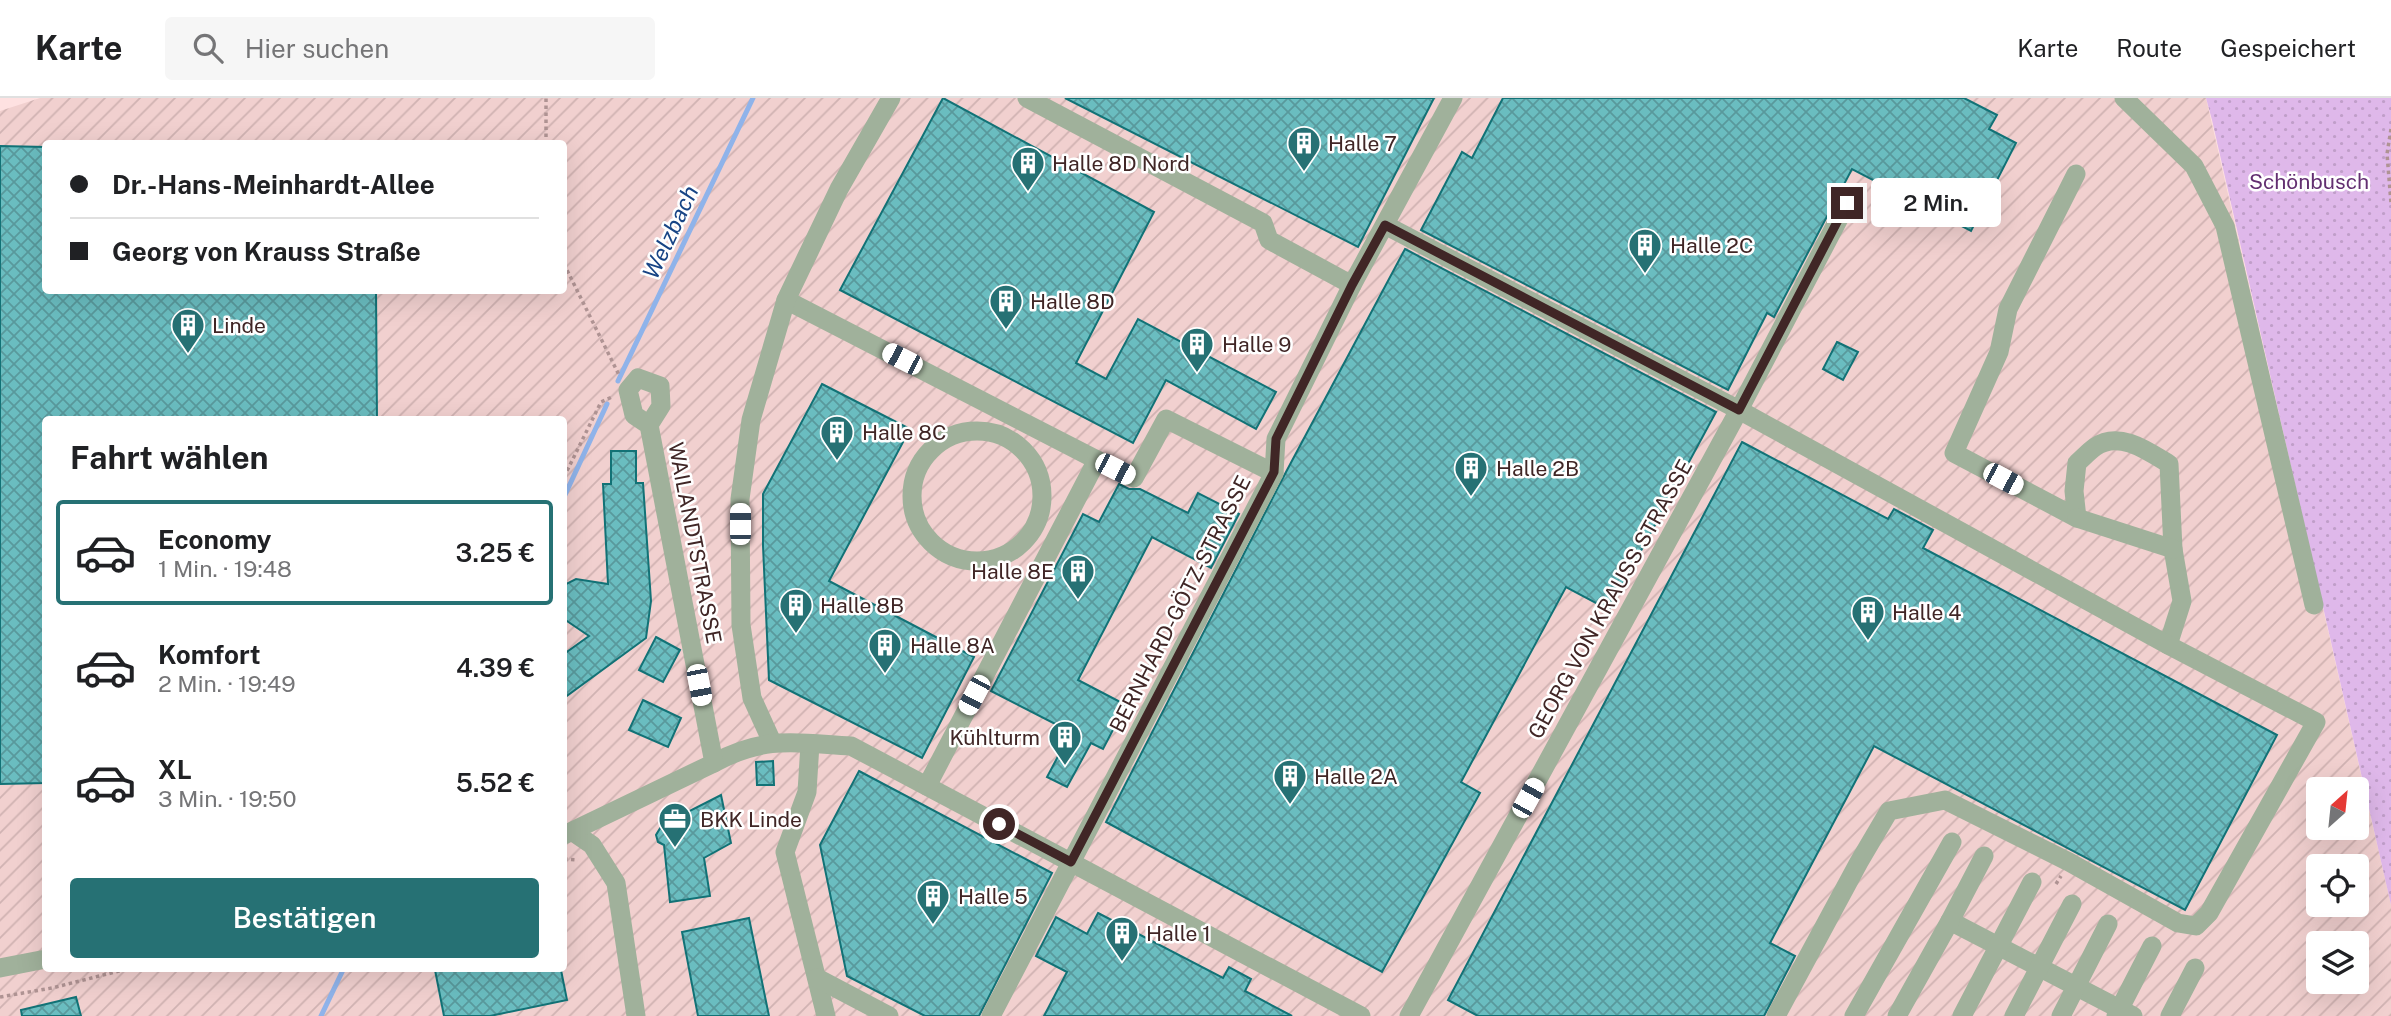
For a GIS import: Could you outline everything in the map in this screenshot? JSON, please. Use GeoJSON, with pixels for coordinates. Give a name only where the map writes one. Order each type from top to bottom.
{"type":"FeatureCollection","features":[{"type":"Feature","properties":{"kind":"street"},"geometry":{"type":"LineString","coordinates":[[772,742],[752,698],[741,625],[740,499],[751,421],[786,300],[839,189],[891,98]]}},
{"type":"Feature","properties":{"kind":"street"},"geometry":{"type":"LineString","coordinates":[[1027,98],[1264,223],[1269,240],[1352,285]]}},
{"type":"Feature","properties":{"kind":"street","name":"BERNHARD-GÖTZ-STRASSE"},"geometry":{"type":"LineString","coordinates":[[991,1016],[1274,472],[1276,439],[1352,285],[1453,98]]}},
{"type":"Feature","properties":{"kind":"street"},"geometry":{"type":"LineString","coordinates":[[2124,98],[2194,166],[2225,226],[2314,605]]}},
{"type":"Feature","properties":{"kind":"street"},"geometry":{"type":"LineString","coordinates":[[2076,174],[2008,309],[1999,352],[1954,453],[2077,518],[2173,549]]}},
{"type":"Feature","properties":{"kind":"street","name":"GEORG VON KRAUSS STRASSE"},"geometry":{"type":"LineString","coordinates":[[1409,1016],[1739,410],[1847,203]]}},
{"type":"Feature","properties":{"kind":"street"},"geometry":{"type":"LineString","coordinates":[[1385,225],[1739,410],[2168,645],[2316,722],[2209,913],[2196,926],[2178,923],[2069,862],[1945,800],[1889,811],[1776,1016]]}},
{"type":"Feature","properties":{"kind":"street"},"geometry":{"type":"LineString","coordinates":[[786,300],[1133,478],[1166,419],[1274,472]]}},
{"type":"Feature","properties":{"kind":"street","name":"WAILANDTSTRASSE"},"geometry":{"type":"LineString","coordinates":[[649,425],[634,415],[628,390],[638,378],[660,386],[661,406],[649,425],[715,763]]}},
{"type":"Feature","properties":{"kind":"street"},"geometry":{"type":"LineString","coordinates":[[973,429],[1006,435],[1032,458],[1043,493],[1035,529],[1011,553],[977,562],[938,551],[913,518],[912,476],[938,441],[973,429]]}},
{"type":"Feature","properties":{"kind":"street"},"geometry":{"type":"LineString","coordinates":[[2077,518],[2074,491],[2077,463],[2097,446],[2115,441],[2138,445],[2169,464],[2173,549],[2182,601],[2168,645]]}},
{"type":"Feature","properties":{"kind":"street"},"geometry":{"type":"LineString","coordinates":[[927,786],[1097,460]]}},
{"type":"Feature","properties":{"kind":"street"},"geometry":{"type":"LineString","coordinates":[[568,834],[746,747],[772,742],[851,746],[1361,1016]]}},
{"type":"Feature","properties":{"kind":"street"},"geometry":{"type":"LineString","coordinates":[[810,744],[807,792],[785,852],[826,1016]]}},
{"type":"Feature","properties":{"kind":"street"},"geometry":{"type":"LineString","coordinates":[[568,834],[592,845],[616,883],[636,1016]]}},
{"type":"Feature","properties":{"kind":"street"},"geometry":{"type":"LineString","coordinates":[[1854,1016],[1952,842]]}},
{"type":"Feature","properties":{"kind":"street"},"geometry":{"type":"LineString","coordinates":[[1897,1016],[1984,856]]}},
{"type":"Feature","properties":{"kind":"street"},"geometry":{"type":"LineString","coordinates":[[1962,1016],[2032,882]]}},
{"type":"Feature","properties":{"kind":"street"},"geometry":{"type":"LineString","coordinates":[[2014,1016],[2072,904]]}},
{"type":"Feature","properties":{"kind":"street"},"geometry":{"type":"LineString","coordinates":[[1950,921],[2123,1014],[2152,946]]}},
{"type":"Feature","properties":{"kind":"street"},"geometry":{"type":"LineString","coordinates":[[2061,1016],[2108,924]]}},
{"type":"Feature","properties":{"kind":"street"},"geometry":{"type":"LineString","coordinates":[[0,968],[42,960]]}},
{"type":"Feature","properties":{"kind":"street"},"geometry":{"type":"LineString","coordinates":[[2170,1016],[2195,968]]}},
{"type":"Feature","properties":{"kind":"street"},"geometry":{"type":"LineString","coordinates":[[817,978],[889,1016]]}},
{"type":"Feature","properties":{"kind":"path"},"geometry":{"type":"LineString","coordinates":[[546,98],[546,140]]}},
{"type":"Feature","properties":{"kind":"path"},"geometry":{"type":"LineString","coordinates":[[2391,129],[2387,154],[2391,203]]}},
{"type":"Feature","properties":{"kind":"path"},"geometry":{"type":"LineString","coordinates":[[567,270],[610,361]]}},
{"type":"Feature","properties":{"kind":"path"},"geometry":{"type":"LineString","coordinates":[[567,471],[601,402],[628,390]]}},
{"type":"Feature","properties":{"kind":"path"},"geometry":{"type":"LineString","coordinates":[[2056,884],[2059,878]]}},
{"type":"Feature","properties":{"kind":"path"},"geometry":{"type":"LineString","coordinates":[[0,997],[52,988],[115,972]]}},
{"type":"Feature","properties":{"kind":"shaded area"},"geometry":{"type":"Polygon","coordinates":[[[40,98],[2206,98],[2362,777],[2306,777],[2306,840],[2370,840],[2370,813],[2391,905],[2391,1016],[0,1016],[0,111],[40,98]]]}},
{"type":"Feature","properties":{"kind":"green space","name":"Schönbusch"},"geometry":{"type":"Polygon","coordinates":[[[2206,98],[2391,98],[2391,905],[2370,813],[2370,777],[2362,777],[2206,98]]]}},
{"type":"Feature","properties":{"kind":"building"},"geometry":{"type":"Polygon","coordinates":[[[943,98],[1154,212],[1076,363],[1106,379],[1138,319],[1276,392],[1256,429],[1166,380],[1133,443],[840,290],[943,98]]]}},
{"type":"Feature","properties":{"kind":"building","name":"Halle 7"},"geometry":{"type":"Polygon","coordinates":[[[1065,98],[1434,98],[1358,247],[1065,98]]]}},
{"type":"Feature","properties":{"kind":"building","name":"Halle 2C"},"geometry":{"type":"Polygon","coordinates":[[[1503,98],[1964,98],[1997,115],[1989,129],[2016,143],[1971,231],[1852,169],[1774,317],[1767,313],[1728,390],[1421,230],[1462,152],[1472,158],[1503,98]]]}},
{"type":"Feature","properties":{"kind":"building","name":"Linde"},"geometry":{"type":"Polygon","coordinates":[[[0,146],[42,147],[42,294],[376,294],[377,416],[42,416],[42,783],[0,784],[0,146]]]}},
{"type":"Feature","properties":{"kind":"building","name":"Halle 2B"},"geometry":{"type":"Polygon","coordinates":[[[1405,249],[1716,412],[1609,610],[1566,587],[1461,782],[1480,793],[1382,972],[1106,822],[1286,472],[1405,249]]]}},
{"type":"Feature","properties":{"kind":"building"},"geometry":{"type":"Polygon","coordinates":[[[1837,342],[1858,352],[1843,380],[1823,369],[1837,342]]]}},
{"type":"Feature","properties":{"kind":"building"},"geometry":{"type":"Polygon","coordinates":[[[822,384],[910,429],[829,581],[974,657],[922,758],[769,680],[763,494],[822,384]]]}},
{"type":"Feature","properties":{"kind":"building","name":"Halle 4"},"geometry":{"type":"Polygon","coordinates":[[[1742,442],[1888,519],[1894,509],[1933,530],[1923,548],[2277,735],[2185,910],[1874,746],[1770,943],[1795,956],[1764,1016],[1478,1016],[1448,1000],[1742,442]]]}},
{"type":"Feature","properties":{"kind":"building"},"geometry":{"type":"Polygon","coordinates":[[[611,451],[636,451],[636,483],[643,483],[651,601],[646,638],[567,696],[567,652],[589,636],[567,621],[567,584],[576,579],[608,584],[603,484],[611,484],[611,451]]]}},
{"type":"Feature","properties":{"kind":"building","name":"Halle 8E"},"geometry":{"type":"Polygon","coordinates":[[[1119,484],[1129,489],[1140,489],[1188,513],[1198,493],[1239,514],[1211,568],[1152,537],[1078,680],[1126,705],[1103,749],[1091,743],[1067,787],[1047,777],[1071,732],[991,691],[1083,514],[1099,522],[1119,484]]]}},
{"type":"Feature","properties":{"kind":"building"},"geometry":{"type":"Polygon","coordinates":[[[656,637],[680,650],[663,682],[639,670],[656,637]]]}},
{"type":"Feature","properties":{"kind":"building"},"geometry":{"type":"Polygon","coordinates":[[[643,700],[681,718],[668,747],[629,730],[643,700]]]}},
{"type":"Feature","properties":{"kind":"building"},"geometry":{"type":"Polygon","coordinates":[[[773,761],[774,785],[757,785],[756,762],[773,761]]]}},
{"type":"Feature","properties":{"kind":"building","name":"Halle 5"},"geometry":{"type":"Polygon","coordinates":[[[859,771],[1052,873],[979,1016],[925,1016],[847,976],[820,845],[859,771]]]}},
{"type":"Feature","properties":{"kind":"building"},"geometry":{"type":"Polygon","coordinates":[[[721,795],[731,843],[704,858],[710,896],[670,902],[664,845],[658,842],[656,835],[662,825],[721,795]]]}},
{"type":"Feature","properties":{"kind":"building","name":"Halle 1"},"geometry":{"type":"Polygon","coordinates":[[[1098,913],[1223,978],[1229,967],[1251,979],[1245,991],[1292,1016],[1044,1016],[1067,972],[1036,956],[1056,917],[1087,934],[1098,913]]]}},
{"type":"Feature","properties":{"kind":"building"},"geometry":{"type":"Polygon","coordinates":[[[749,918],[769,1016],[698,1016],[682,932],[749,918]]]}},
{"type":"Feature","properties":{"kind":"building"},"geometry":{"type":"Polygon","coordinates":[[[435,972],[561,972],[567,1000],[490,1016],[444,1016],[435,972]]]}},
{"type":"Feature","properties":{"kind":"building"},"geometry":{"type":"Polygon","coordinates":[[[76,997],[81,1016],[22,1016],[21,1010],[76,997]]]}},
{"type":"Feature","properties":{"kind":"waterway","name":"Welzbach"},"geometry":{"type":"LineString","coordinates":[[618,381],[753,98]]}},
{"type":"Feature","properties":{"kind":"waterway","name":"Welzbach"},"geometry":{"type":"LineString","coordinates":[[567,491],[607,404]]}},
{"type":"Feature","properties":{"kind":"waterway","name":"Welzbach"},"geometry":{"type":"LineString","coordinates":[[321,1016],[342,972]]}},
{"type":"Feature","properties":{"kind":"place","name":"Halle 7"},"geometry":{"type":"Point","coordinates":[1304,173]}},
{"type":"Feature","properties":{"kind":"place","name":"Halle 8D Nord"},"geometry":{"type":"Point","coordinates":[1028,193]}},
{"type":"Feature","properties":{"kind":"place","name":"Halle 2C"},"geometry":{"type":"Point","coordinates":[1645,275]}},
{"type":"Feature","properties":{"kind":"place","name":"Halle 8D"},"geometry":{"type":"Point","coordinates":[1006,331]}},
{"type":"Feature","properties":{"kind":"place","name":"Linde"},"geometry":{"type":"Point","coordinates":[188,355]}},
{"type":"Feature","properties":{"kind":"place","name":"Halle 9"},"geometry":{"type":"Point","coordinates":[1197,374]}},
{"type":"Feature","properties":{"kind":"place","name":"Halle 8C"},"geometry":{"type":"Point","coordinates":[837,462]}},
{"type":"Feature","properties":{"kind":"place","name":"Halle 2B"},"geometry":{"type":"Point","coordinates":[1471,498]}},
{"type":"Feature","properties":{"kind":"place","name":"Halle 8E"},"geometry":{"type":"Point","coordinates":[1078,601]}},
{"type":"Feature","properties":{"kind":"place","name":"Halle 8B"},"geometry":{"type":"Point","coordinates":[796,635]}},
{"type":"Feature","properties":{"kind":"place","name":"Halle 4"},"geometry":{"type":"Point","coordinates":[1868,642]}},
{"type":"Feature","properties":{"kind":"place","name":"Halle 8A"},"geometry":{"type":"Point","coordinates":[885,675]}},
{"type":"Feature","properties":{"kind":"place","name":"Kühlturm"},"geometry":{"type":"Point","coordinates":[1065,767]}},
{"type":"Feature","properties":{"kind":"place","name":"Halle 2A"},"geometry":{"type":"Point","coordinates":[1290,806]}},
{"type":"Feature","properties":{"kind":"place","name":"BKK Linde"},"geometry":{"type":"Point","coordinates":[675,849]}},
{"type":"Feature","properties":{"kind":"place","name":"Halle 5"},"geometry":{"type":"Point","coordinates":[933,926]}},
{"type":"Feature","properties":{"kind":"place","name":"Halle 1"},"geometry":{"type":"Point","coordinates":[1122,963]}},
{"type":"Feature","properties":{"kind":"route"},"geometry":{"type":"LineString","coordinates":[[999,824],[1071,862],[1274,472],[1276,439],[1352,285],[1385,225],[1739,410],[1847,203]]}}]}
